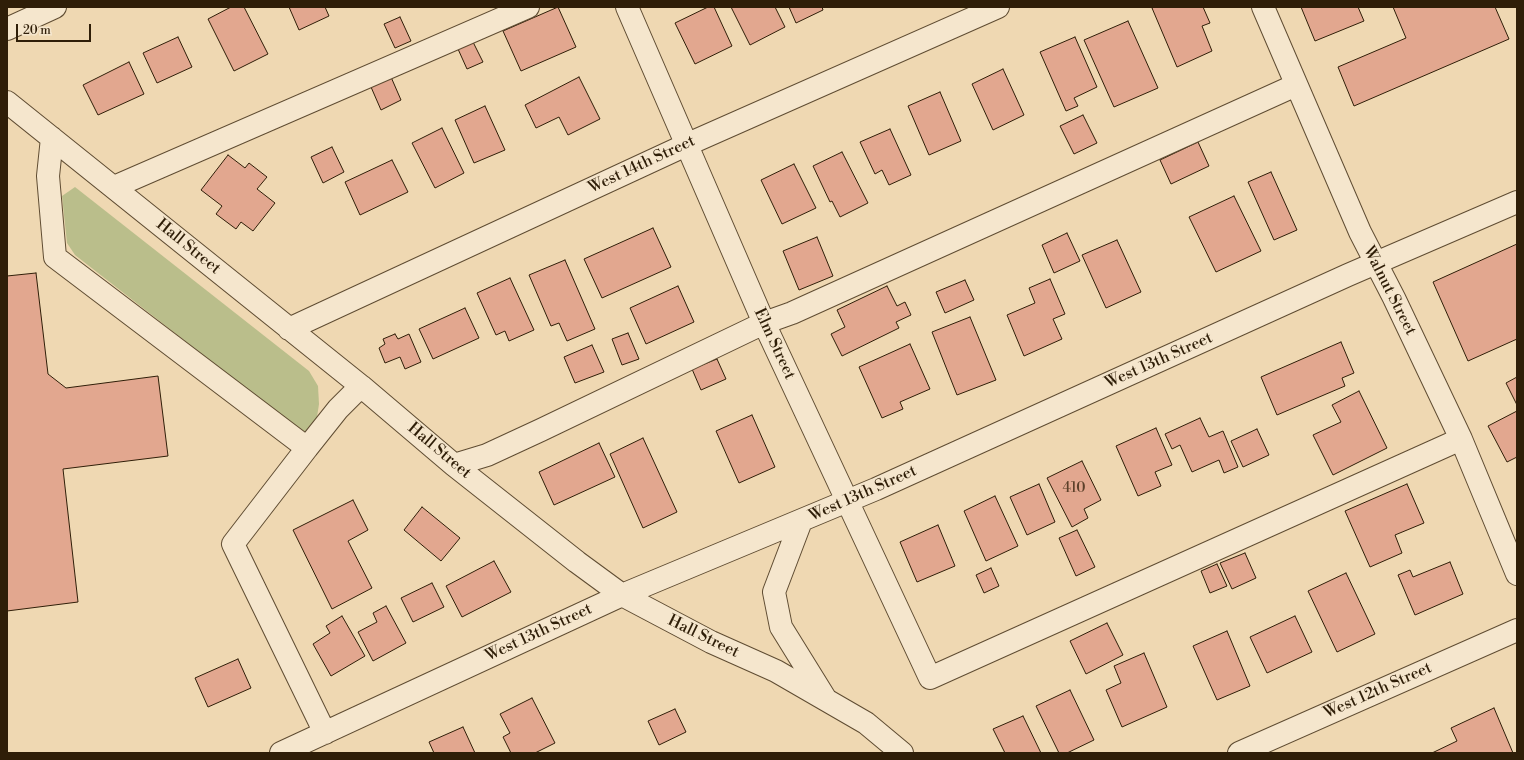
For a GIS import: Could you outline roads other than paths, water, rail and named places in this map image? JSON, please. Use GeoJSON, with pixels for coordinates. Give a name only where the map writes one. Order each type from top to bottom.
{"type":"FeatureCollection","features":[{"type":"Feature","properties":{"kind":"street"},"geometry":{"type":"LineString","coordinates":[[7,29],[55,7]]}},
{"type":"Feature","properties":{"kind":"street"},"geometry":{"type":"LineString","coordinates":[[114,187],[528,7]]}},
{"type":"Feature","properties":{"kind":"street","name":"Elm Street"},"geometry":{"type":"LineString","coordinates":[[627,7],[764,323],[930,678],[1461,439]]}},
{"type":"Feature","properties":{"kind":"street","name":"West 14th Street"},"geometry":{"type":"LineString","coordinates":[[289,329],[686,145],[998,7]]}},
{"type":"Feature","properties":{"kind":"street","name":"Walnut Street"},"geometry":{"type":"LineString","coordinates":[[1262,7],[1360,232],[1461,439],[1517,574]]}},
{"type":"Feature","properties":{"kind":"street"},"geometry":{"type":"LineString","coordinates":[[454,465],[486,455],[764,323],[792,313],[1296,85]]}},
{"type":"Feature","properties":{"kind":"street","name":"Hall Street"},"geometry":{"type":"LineString","coordinates":[[7,102],[360,386],[454,465],[577,562],[622,595],[711,642],[776,671],[866,722],[902,753]]}},
{"type":"Feature","properties":{"kind":"street"},"geometry":{"type":"LineString","coordinates":[[52,138],[48,176],[55,257],[307,448]]}},
{"type":"Feature","properties":{"kind":"street","name":"West 13th Street"},"geometry":{"type":"LineString","coordinates":[[281,753],[622,595],[848,501],[1376,263],[1517,202]]}},
{"type":"Feature","properties":{"kind":"street"},"geometry":{"type":"LineString","coordinates":[[326,733],[233,544],[307,448],[360,386]]}},
{"type":"Feature","properties":{"kind":"street","name":"West 13th Street"},"geometry":{"type":"LineString","coordinates":[[801,521],[774,592],[781,628],[827,700]]}},
{"type":"Feature","properties":{"kind":"street","name":"West 12th Street"},"geometry":{"type":"LineString","coordinates":[[1239,753],[1517,630]]}}]}
